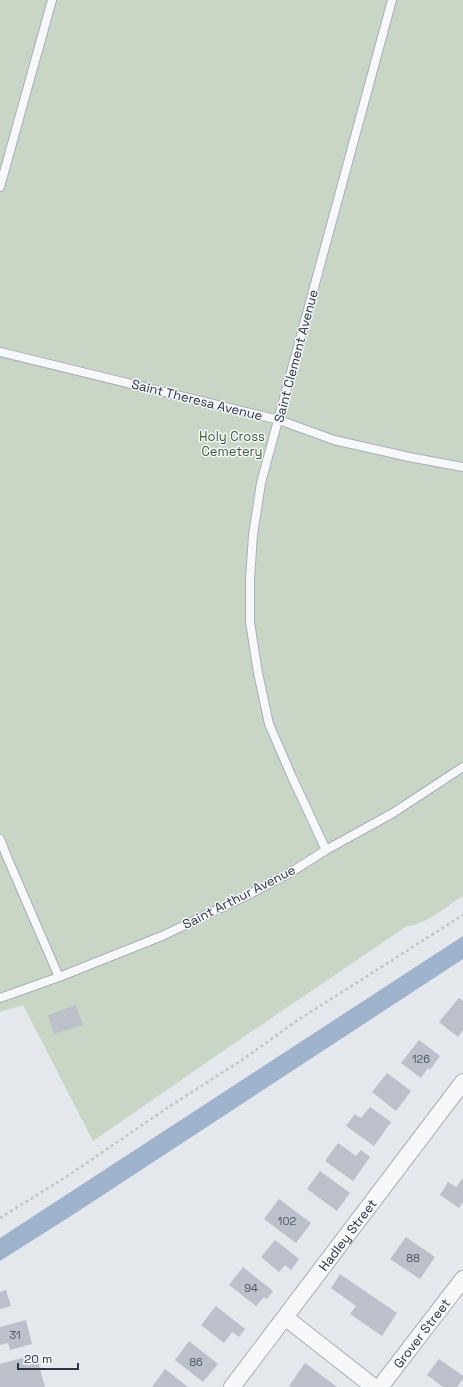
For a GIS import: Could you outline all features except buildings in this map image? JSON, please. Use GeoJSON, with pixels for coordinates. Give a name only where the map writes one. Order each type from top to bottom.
{"type":"FeatureCollection","features":[{"type":"Feature","properties":{"kind":"street","name":"Hadley Street"},"geometry":{"type":"LineString","coordinates":[[232,1387],[286,1318],[463,1082]]}},
{"type":"Feature","properties":{"kind":"street","name":"Grover Street"},"geometry":{"type":"LineString","coordinates":[[380,1387],[463,1279]]}},
{"type":"Feature","properties":{"kind":"street"},"geometry":{"type":"LineString","coordinates":[[286,1318],[374,1387]]}},
{"type":"Feature","properties":{"kind":"lane"},"geometry":{"type":"LineString","coordinates":[[0,187],[52,0]]}},
{"type":"Feature","properties":{"kind":"lane","name":"Saint Clement Avenue"},"geometry":{"type":"LineString","coordinates":[[326,850],[269,724],[258,673],[250,622],[250,579],[253,535],[261,483],[392,0]]}},
{"type":"Feature","properties":{"kind":"lane","name":"Saint Theresa Avenue"},"geometry":{"type":"LineString","coordinates":[[0,352],[279,420],[334,440],[463,467]]}},
{"type":"Feature","properties":{"kind":"lane","name":"Saint Arthur Avenue"},"geometry":{"type":"LineString","coordinates":[[0,998],[59,977],[162,936],[240,899],[291,872],[326,850],[393,813],[463,767]]}},
{"type":"Feature","properties":{"kind":"lane"},"geometry":{"type":"LineString","coordinates":[[0,839],[59,977]]}},
{"type":"Feature","properties":{"kind":"path"},"geometry":{"type":"LineString","coordinates":[[0,1218],[69,1175],[167,1108],[242,1060],[298,1020],[463,915]]}},
{"type":"Feature","properties":{"kind":"green space","name":"Holy Cross Cemetery"},"geometry":{"type":"Polygon","coordinates":[[[0,0],[463,0],[463,896],[421,923],[407,926],[93,1141],[23,1005],[0,1012],[0,0]]]}},
{"type":"Feature","properties":{"kind":"water"},"geometry":{"type":"Polygon","coordinates":[[[463,936],[463,959],[0,1261],[0,1238],[463,936]]]}}]}
